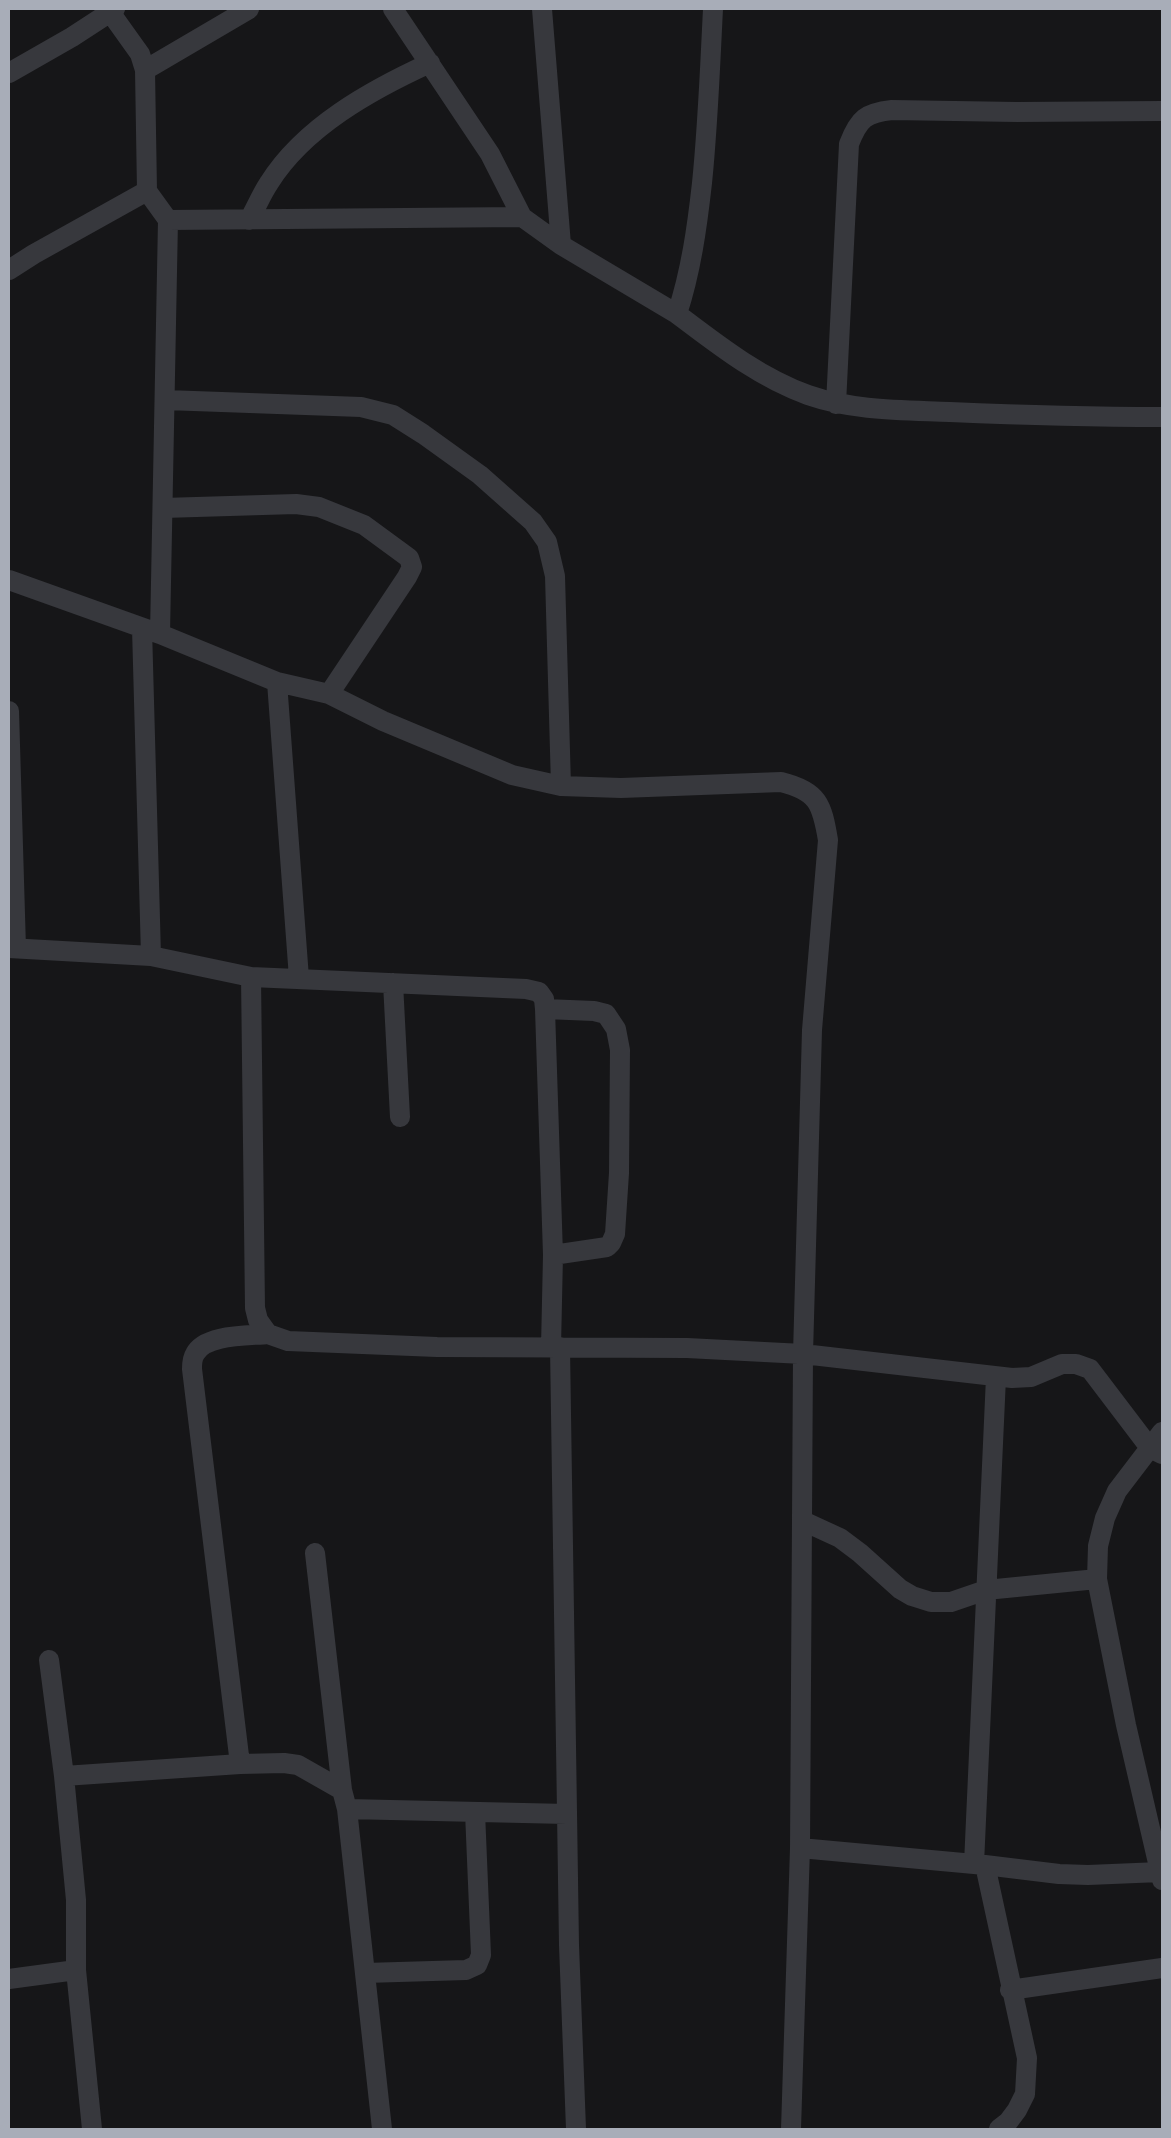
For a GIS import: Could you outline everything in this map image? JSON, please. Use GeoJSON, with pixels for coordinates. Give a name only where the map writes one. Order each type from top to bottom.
{"type":"FeatureCollection","features":[{"type":"Feature","properties":{"kind":"street"},"geometry":{"type":"LineString","coordinates":[[145,70],[249,9]]}},
{"type":"Feature","properties":{"kind":"street"},"geometry":{"type":"LineString","coordinates":[[393,9],[490,154],[522,217],[561,245],[677,314],[722,348],[769,378],[807,395],[836,404],[871,409],[1065,416],[1162,417]]}},
{"type":"Feature","properties":{"kind":"street"},"geometry":{"type":"LineString","coordinates":[[542,9],[561,245]]}},
{"type":"Feature","properties":{"kind":"street"},"geometry":{"type":"LineString","coordinates":[[677,314],[687,283],[695,242],[708,124],[713,9]]}},
{"type":"Feature","properties":{"kind":"street"},"geometry":{"type":"LineString","coordinates":[[9,73],[72,37],[112,10],[140,54],[145,70],[147,192],[168,220],[163,508],[151,631],[151,956]]}},
{"type":"Feature","properties":{"kind":"street"},"geometry":{"type":"LineString","coordinates":[[249,220],[269,183],[284,162],[330,120],[357,100],[430,63]]}},
{"type":"Feature","properties":{"kind":"street"},"geometry":{"type":"LineString","coordinates":[[836,404],[849,144],[856,127],[865,117],[874,112],[892,110],[1162,112]]}},
{"type":"Feature","properties":{"kind":"street"},"geometry":{"type":"LineString","coordinates":[[9,270],[34,254],[147,192]]}},
{"type":"Feature","properties":{"kind":"street"},"geometry":{"type":"LineString","coordinates":[[168,220],[522,217]]}},
{"type":"Feature","properties":{"kind":"street"},"geometry":{"type":"LineString","coordinates":[[166,400],[361,407],[393,415],[480,475],[533,522],[547,542],[555,576],[561,786]]}},
{"type":"Feature","properties":{"kind":"street"},"geometry":{"type":"LineString","coordinates":[[163,508],[296,504],[319,508],[364,525],[409,558],[412,567],[407,577],[329,694]]}},
{"type":"Feature","properties":{"kind":"street"},"geometry":{"type":"LineString","coordinates":[[9,580],[151,631],[277,682],[329,694],[384,721],[484,765],[512,775],[561,786],[677,787],[781,782],[800,787],[816,800],[824,816],[828,840],[812,1030],[803,1354],[800,1848],[791,2129]]}},
{"type":"Feature","properties":{"kind":"street"},"geometry":{"type":"LineString","coordinates":[[277,682],[299,978]]}},
{"type":"Feature","properties":{"kind":"street"},"geometry":{"type":"LineString","coordinates":[[9,711],[12,948],[151,956],[251,977],[526,988],[539,992],[544,999],[553,1255],[569,1945],[576,2129]]}},
{"type":"Feature","properties":{"kind":"street"},"geometry":{"type":"LineString","coordinates":[[251,977],[255,1188],[254,1286],[258,1320],[268,1334]]}},
{"type":"Feature","properties":{"kind":"street"},"geometry":{"type":"LineString","coordinates":[[393,983],[400,1117]]}},
{"type":"Feature","properties":{"kind":"street"},"geometry":{"type":"LineString","coordinates":[[545,1009],[594,1011],[606,1014],[616,1028],[620,1050],[619,1172],[615,1234],[612,1243],[607,1247],[553,1255]]}},
{"type":"Feature","properties":{"kind":"street"},"geometry":{"type":"LineString","coordinates":[[240,1764],[192,1369],[195,1353],[207,1342],[222,1338],[268,1334],[288,1341],[437,1347],[687,1348],[803,1354],[996,1377],[1032,1377],[1062,1364],[1076,1364],[1090,1369],[1156,1451]]}},
{"type":"Feature","properties":{"kind":"street"},"geometry":{"type":"LineString","coordinates":[[996,1377],[986,1590],[979,1864],[1027,2058],[1027,2078],[1024,2094],[1017,2110],[1008,2122],[999,2129]]}},
{"type":"Feature","properties":{"kind":"street"},"geometry":{"type":"LineString","coordinates":[[800,1848],[979,1864],[1059,1874],[1161,1876],[1126,1724],[1097,1579],[1098,1546],[1105,1518],[1117,1491],[1156,1451],[1162,1432]]}},
{"type":"Feature","properties":{"kind":"street"},"geometry":{"type":"LineString","coordinates":[[803,1521],[840,1538],[860,1552],[900,1589],[912,1596],[931,1602],[951,1602],[986,1590],[1097,1579]]}},
{"type":"Feature","properties":{"kind":"street"},"geometry":{"type":"LineString","coordinates":[[315,1552],[382,2129]]}},
{"type":"Feature","properties":{"kind":"street"},"geometry":{"type":"LineString","coordinates":[[49,1660],[64,1776],[76,1900],[76,1970],[92,2129]]}},
{"type":"Feature","properties":{"kind":"street"},"geometry":{"type":"LineString","coordinates":[[64,1776],[240,1764],[284,1763],[298,1765],[344,1799],[475,1812],[567,1814]]}},
{"type":"Feature","properties":{"kind":"street"},"geometry":{"type":"LineString","coordinates":[[364,1973],[466,1970],[477,1965],[481,1955],[475,1812]]}},
{"type":"Feature","properties":{"kind":"street"},"geometry":{"type":"LineString","coordinates":[[1010,1990],[1162,1968]]}},
{"type":"Feature","properties":{"kind":"street"},"geometry":{"type":"LineString","coordinates":[[9,1979],[76,1970]]}}]}
